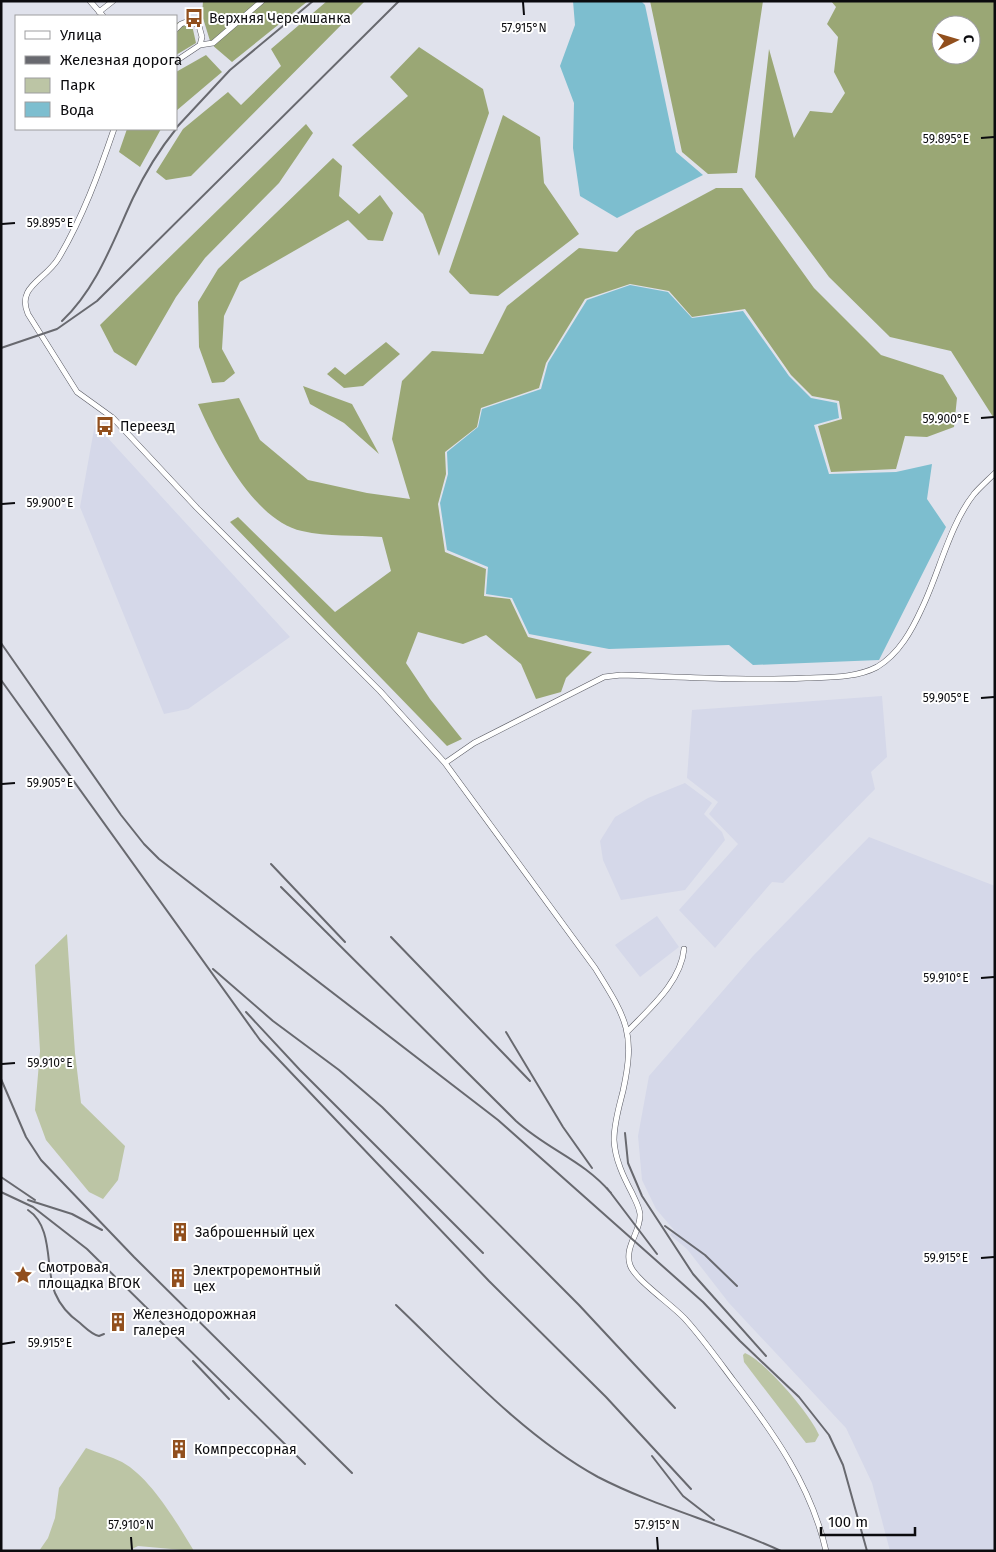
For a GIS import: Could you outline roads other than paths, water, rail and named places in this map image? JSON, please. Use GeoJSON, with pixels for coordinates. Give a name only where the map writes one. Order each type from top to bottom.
{"type":"FeatureCollection","features":[{"type":"Feature","properties":{"kind":"street"},"geometry":{"type":"LineString","coordinates":[[90,1],[101,14],[113,1]]}},
{"type":"Feature","properties":{"kind":"street"},"geometry":{"type":"LineString","coordinates":[[178,60],[200,45],[213,43],[262,1]]}},
{"type":"Feature","properties":{"kind":"street"},"geometry":{"type":"LineString","coordinates":[[178,28],[187,21],[196,23],[201,30],[200,45]]}},
{"type":"Feature","properties":{"kind":"street"},"geometry":{"type":"LineString","coordinates":[[114,130],[83,208],[58,258],[49,272],[26,292],[23,300],[28,314],[77,392],[113,418],[197,508],[380,691],[445,763],[595,968],[614,998],[628,1031],[629,1055],[614,1139],[620,1167],[640,1212],[639,1222],[629,1253],[631,1266],[637,1276],[675,1308],[692,1327],[764,1420],[795,1469],[809,1497],[826,1551]]}},
{"type":"Feature","properties":{"kind":"street"},"geometry":{"type":"LineString","coordinates":[[445,763],[474,743],[604,677],[621,675],[754,680],[838,676],[854,674],[876,667],[893,655],[908,633],[930,590],[973,494],[995,473]]}},
{"type":"Feature","properties":{"kind":"street"},"geometry":{"type":"LineString","coordinates":[[628,1031],[671,983],[678,969],[684,949]]}},
{"type":"Feature","properties":{"kind":"water"},"geometry":{"type":"Polygon","coordinates":[[[573,1],[641,1],[645,5],[676,152],[703,175],[617,218],[580,196],[573,148],[574,103],[560,66],[575,25],[573,1]]]}},
{"type":"Feature","properties":{"kind":"water"},"geometry":{"type":"Polygon","coordinates":[[[630,285],[668,292],[692,318],[743,311],[789,376],[811,398],[837,403],[839,418],[814,425],[829,474],[896,472],[932,464],[927,499],[946,527],[879,660],[753,665],[729,645],[609,649],[529,634],[512,598],[486,594],[488,567],[447,550],[440,503],[448,474],[447,452],[478,427],[482,409],[541,389],[548,363],[587,300],[630,285]]]}},
{"type":"Feature","properties":{"kind":"railway"},"geometry":{"type":"LineString","coordinates":[[178,126],[230,70],[313,1]]}},
{"type":"Feature","properties":{"kind":"railway"},"geometry":{"type":"LineString","coordinates":[[1,348],[57,329],[97,301],[399,1]]}},
{"type":"Feature","properties":{"kind":"railway"},"geometry":{"type":"LineString","coordinates":[[62,321],[95,279],[142,180],[158,153],[175,130]]}},
{"type":"Feature","properties":{"kind":"railway"},"geometry":{"type":"LineString","coordinates":[[1,643],[121,815],[144,844],[159,859],[498,1120],[703,1302],[740,1341],[799,1397],[829,1435],[843,1465],[867,1551]]}},
{"type":"Feature","properties":{"kind":"railway"},"geometry":{"type":"LineString","coordinates":[[1,680],[260,1040],[489,1281],[606,1397],[691,1489]]}},
{"type":"Feature","properties":{"kind":"railway"},"geometry":{"type":"LineString","coordinates":[[271,864],[345,942]]}},
{"type":"Feature","properties":{"kind":"railway"},"geometry":{"type":"LineString","coordinates":[[281,887],[516,1121],[540,1140],[589,1172],[611,1193]]}},
{"type":"Feature","properties":{"kind":"railway"},"geometry":{"type":"LineString","coordinates":[[391,937],[530,1081]]}},
{"type":"Feature","properties":{"kind":"railway"},"geometry":{"type":"LineString","coordinates":[[213,969],[273,1021],[339,1070],[382,1107],[579,1305],[675,1408]]}},
{"type":"Feature","properties":{"kind":"railway"},"geometry":{"type":"LineString","coordinates":[[246,1012],[300,1070],[483,1253]]}},
{"type":"Feature","properties":{"kind":"railway"},"geometry":{"type":"LineString","coordinates":[[506,1032],[563,1127],[592,1168]]}},
{"type":"Feature","properties":{"kind":"railway"},"geometry":{"type":"LineString","coordinates":[[1,1079],[26,1137],[41,1160],[134,1257],[352,1473]]}},
{"type":"Feature","properties":{"kind":"railway"},"geometry":{"type":"LineString","coordinates":[[625,1133],[628,1163],[642,1196],[693,1274],[766,1356]]}},
{"type":"Feature","properties":{"kind":"railway"},"geometry":{"type":"LineString","coordinates":[[1,1177],[35,1200]]}},
{"type":"Feature","properties":{"kind":"railway"},"geometry":{"type":"LineString","coordinates":[[607,1188],[657,1254]]}},
{"type":"Feature","properties":{"kind":"railway"},"geometry":{"type":"LineString","coordinates":[[1,1192],[33,1207],[87,1249],[305,1464]]}},
{"type":"Feature","properties":{"kind":"railway"},"geometry":{"type":"LineString","coordinates":[[28,1200],[72,1214],[102,1230]]}},
{"type":"Feature","properties":{"kind":"railway"},"geometry":{"type":"LineString","coordinates":[[28,1210],[36,1217],[42,1227],[48,1249],[52,1283],[60,1302],[69,1314],[91,1332],[99,1336],[104,1334]]}},
{"type":"Feature","properties":{"kind":"railway"},"geometry":{"type":"LineString","coordinates":[[665,1226],[705,1255],[737,1286]]}},
{"type":"Feature","properties":{"kind":"railway"},"geometry":{"type":"LineString","coordinates":[[396,1305],[517,1420],[570,1460],[620,1488],[781,1551]]}},
{"type":"Feature","properties":{"kind":"railway"},"geometry":{"type":"LineString","coordinates":[[193,1361],[229,1399]]}},
{"type":"Feature","properties":{"kind":"railway"},"geometry":{"type":"LineString","coordinates":[[652,1456],[683,1496],[714,1520]]}},
{"type":"Feature","properties":{"kind":"place","name":"Верхняя Черемшанка"},"geometry":{"type":"Point","coordinates":[194,18]}},
{"type":"Feature","properties":{"kind":"place","name":"Переезд"},"geometry":{"type":"Point","coordinates":[105,426]}},
{"type":"Feature","properties":{"kind":"place","name":"Заброшенный цех"},"geometry":{"type":"Point","coordinates":[180,1232]}},
{"type":"Feature","properties":{"kind":"place","name":"Смотровая площадка ВГОК"},"geometry":{"type":"Point","coordinates":[23,1275]}},
{"type":"Feature","properties":{"kind":"place","name":"Электроремонтный цех"},"geometry":{"type":"Point","coordinates":[178,1278]}},
{"type":"Feature","properties":{"kind":"place","name":"Железнодорожная галерея"},"geometry":{"type":"Point","coordinates":[118,1322]}},
{"type":"Feature","properties":{"kind":"place","name":"Компрессорная"},"geometry":{"type":"Point","coordinates":[179,1449]}}]}
